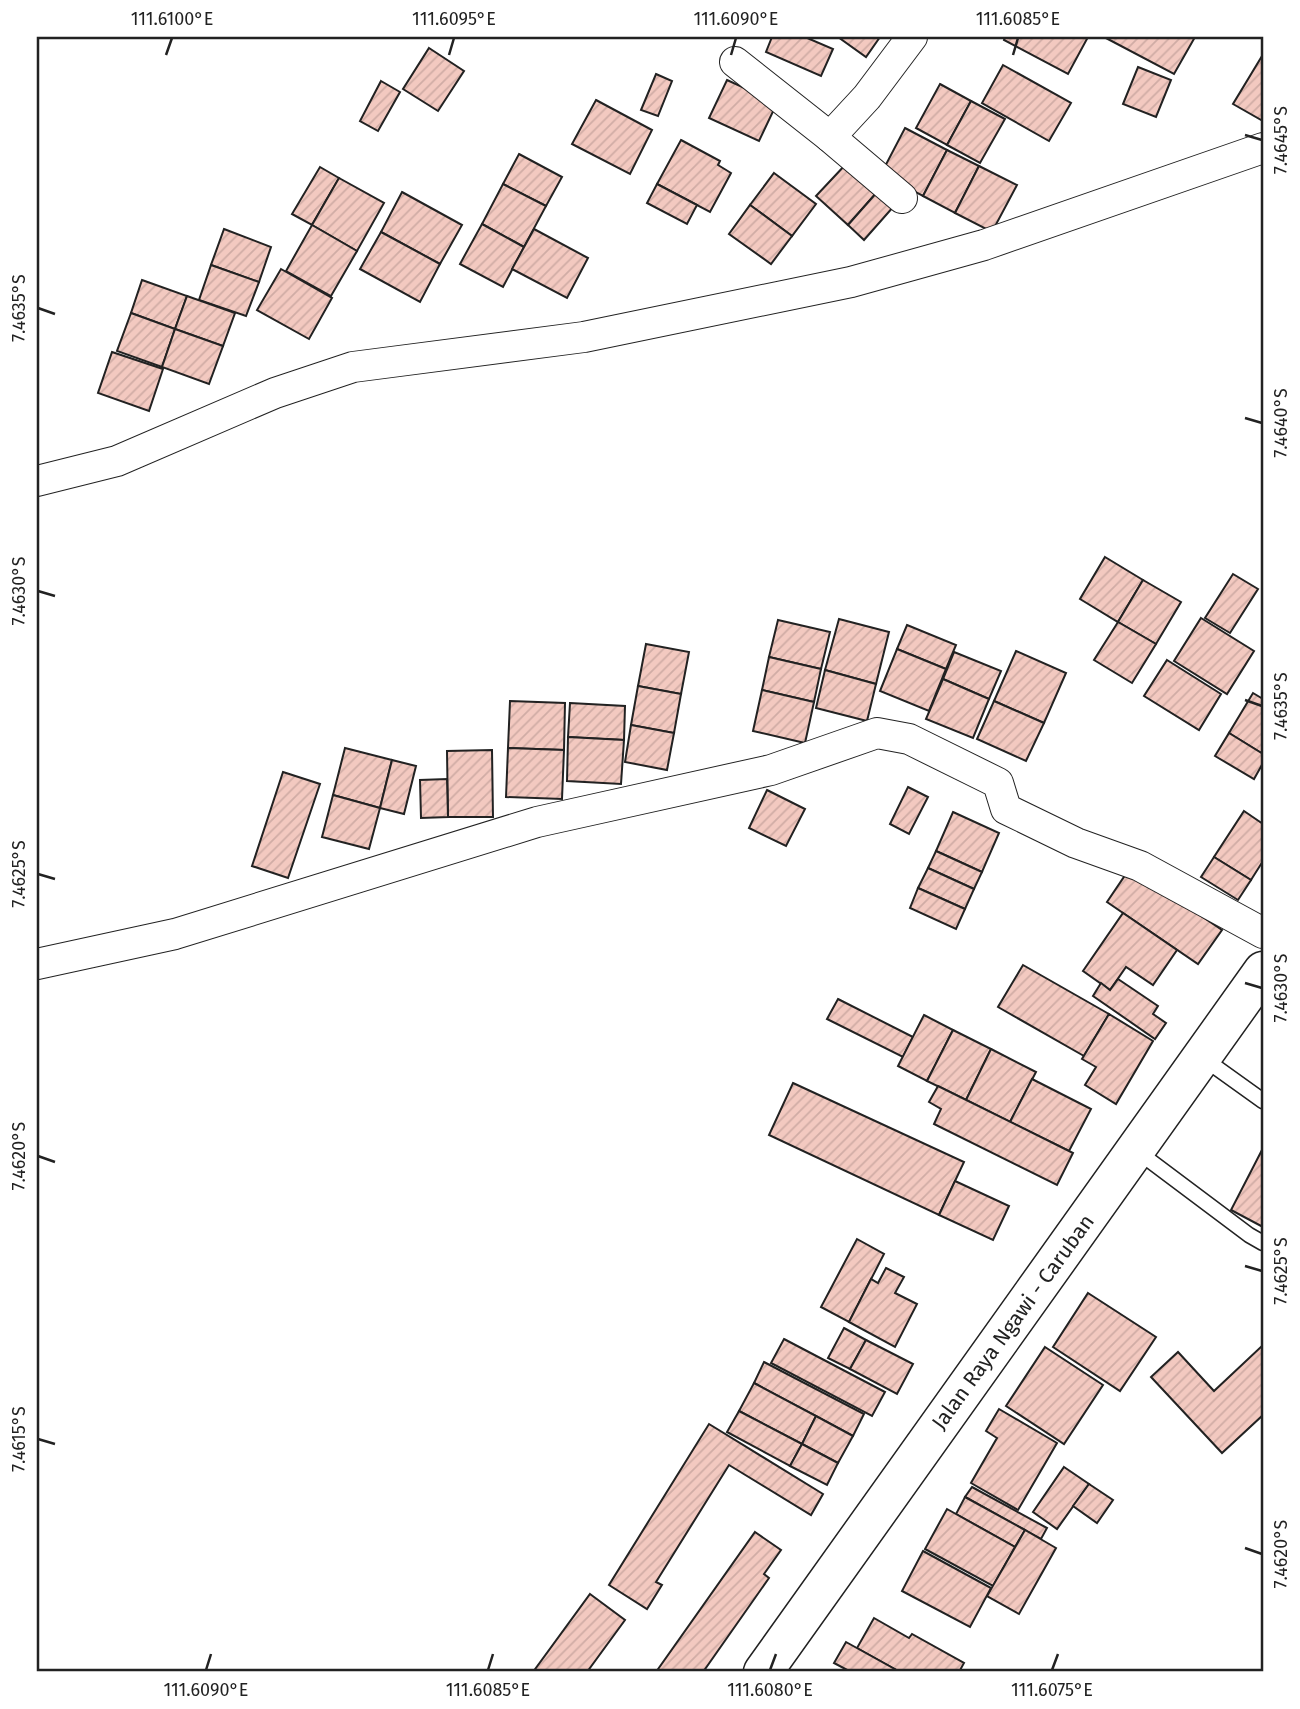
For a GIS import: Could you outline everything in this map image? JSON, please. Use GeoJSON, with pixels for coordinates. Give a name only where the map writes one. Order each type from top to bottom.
{"type":"FeatureCollection","features":[{"type":"Feature","properties":{"kind":"highway","name":"Jalan Raya Ngawi - Caruban"},"geometry":{"type":"LineString","coordinates":[[763,1672],[1263,971]]}},
{"type":"Feature","properties":{"kind":"street"},"geometry":{"type":"LineString","coordinates":[[830,137],[867,97],[912,37]]}},
{"type":"Feature","properties":{"kind":"street"},"geometry":{"type":"LineString","coordinates":[[736,62],[902,198]]}},
{"type":"Feature","properties":{"kind":"street"},"geometry":{"type":"LineString","coordinates":[[37,481],[117,461],[275,393],[354,367],[584,337],[851,282],[984,245],[1263,148]]}},
{"type":"Feature","properties":{"kind":"street"},"geometry":{"type":"LineString","coordinates":[[37,964],[175,934],[537,822],[771,770],[877,733],[909,739],[978,771],[998,783],[1006,809],[1076,843],[1140,866],[1263,933]]}},
{"type":"Feature","properties":{"kind":"lane"},"geometry":{"type":"LineString","coordinates":[[1201,1057],[1263,1101]]}},
{"type":"Feature","properties":{"kind":"lane"},"geometry":{"type":"LineString","coordinates":[[1136,1150],[1249,1235],[1263,1242]]}},
{"type":"Feature","properties":{"kind":"building"},"geometry":{"type":"Polygon","coordinates":[[[772,37],[805,37],[833,49],[821,76],[766,52],[772,37]]]}},
{"type":"Feature","properties":{"kind":"building"},"geometry":{"type":"Polygon","coordinates":[[[838,37],[880,37],[866,57],[838,37]]]}},
{"type":"Feature","properties":{"kind":"building"},"geometry":{"type":"Polygon","coordinates":[[[1005,37],[1088,37],[1068,74],[1004,40],[1005,37]]]}},
{"type":"Feature","properties":{"kind":"building"},"geometry":{"type":"Polygon","coordinates":[[[1104,37],[1195,37],[1174,74],[1104,37]]]}},
{"type":"Feature","properties":{"kind":"building"},"geometry":{"type":"Polygon","coordinates":[[[429,48],[464,71],[438,111],[403,89],[429,48]]]}},
{"type":"Feature","properties":{"kind":"building"},"geometry":{"type":"Polygon","coordinates":[[[1263,56],[1263,121],[1233,104],[1263,56]]]}},
{"type":"Feature","properties":{"kind":"building"},"geometry":{"type":"Polygon","coordinates":[[[1003,65],[1071,103],[1049,141],[982,103],[1003,65]]]}},
{"type":"Feature","properties":{"kind":"building"},"geometry":{"type":"Polygon","coordinates":[[[1138,67],[1171,80],[1156,117],[1123,104],[1138,67]]]}},
{"type":"Feature","properties":{"kind":"building"},"geometry":{"type":"Polygon","coordinates":[[[656,74],[672,81],[658,116],[641,110],[656,74]]]}},
{"type":"Feature","properties":{"kind":"building"},"geometry":{"type":"Polygon","coordinates":[[[727,80],[777,103],[759,141],[709,118],[727,80]]]}},
{"type":"Feature","properties":{"kind":"building"},"geometry":{"type":"Polygon","coordinates":[[[381,81],[400,92],[378,131],[360,121],[381,81]]]}},
{"type":"Feature","properties":{"kind":"building"},"geometry":{"type":"Polygon","coordinates":[[[940,84],[971,101],[947,145],[916,128],[940,84]]]}},
{"type":"Feature","properties":{"kind":"building"},"geometry":{"type":"Polygon","coordinates":[[[596,100],[652,130],[630,174],[572,144],[596,100]]]}},
{"type":"Feature","properties":{"kind":"building"},"geometry":{"type":"Polygon","coordinates":[[[971,101],[1005,119],[980,163],[947,145],[971,101]]]}},
{"type":"Feature","properties":{"kind":"building"},"geometry":{"type":"Polygon","coordinates":[[[905,128],[947,150],[923,196],[881,174],[905,128]]]}},
{"type":"Feature","properties":{"kind":"building"},"geometry":{"type":"Polygon","coordinates":[[[681,140],[720,161],[718,165],[731,173],[710,212],[657,184],[681,140]]]}},
{"type":"Feature","properties":{"kind":"building"},"geometry":{"type":"Polygon","coordinates":[[[947,150],[979,166],[955,213],[923,196],[947,150]]]}},
{"type":"Feature","properties":{"kind":"building"},"geometry":{"type":"Polygon","coordinates":[[[519,154],[562,177],[546,206],[503,184],[519,154]]]}},
{"type":"Feature","properties":{"kind":"building"},"geometry":{"type":"Polygon","coordinates":[[[847,163],[878,191],[848,225],[816,196],[847,163]]]}},
{"type":"Feature","properties":{"kind":"building"},"geometry":{"type":"Polygon","coordinates":[[[979,166],[1017,185],[992,232],[955,213],[979,166]]]}},
{"type":"Feature","properties":{"kind":"building"},"geometry":{"type":"Polygon","coordinates":[[[320,167],[339,178],[312,225],[292,214],[320,167]]]}},
{"type":"Feature","properties":{"kind":"building"},"geometry":{"type":"Polygon","coordinates":[[[774,173],[816,204],[792,236],[750,205],[774,173]]]}},
{"type":"Feature","properties":{"kind":"building"},"geometry":{"type":"Polygon","coordinates":[[[339,178],[384,203],[357,251],[312,225],[339,178]]]}},
{"type":"Feature","properties":{"kind":"building"},"geometry":{"type":"Polygon","coordinates":[[[503,184],[546,206],[524,247],[482,224],[503,184]]]}},
{"type":"Feature","properties":{"kind":"building"},"geometry":{"type":"Polygon","coordinates":[[[657,184],[697,205],[687,224],[647,203],[657,184]]]}},
{"type":"Feature","properties":{"kind":"building"},"geometry":{"type":"Polygon","coordinates":[[[878,191],[894,206],[864,240],[848,225],[878,191]]]}},
{"type":"Feature","properties":{"kind":"building"},"geometry":{"type":"Polygon","coordinates":[[[402,192],[462,225],[440,264],[381,232],[402,192]]]}},
{"type":"Feature","properties":{"kind":"building"},"geometry":{"type":"Polygon","coordinates":[[[750,205],[792,236],[771,264],[729,234],[750,205]]]}},
{"type":"Feature","properties":{"kind":"building"},"geometry":{"type":"Polygon","coordinates":[[[482,224],[524,247],[503,287],[460,264],[482,224]]]}},
{"type":"Feature","properties":{"kind":"building"},"geometry":{"type":"Polygon","coordinates":[[[312,225],[357,251],[331,296],[286,271],[312,225]]]}},
{"type":"Feature","properties":{"kind":"building"},"geometry":{"type":"Polygon","coordinates":[[[224,229],[271,247],[259,282],[211,265],[224,229]]]}},
{"type":"Feature","properties":{"kind":"building"},"geometry":{"type":"Polygon","coordinates":[[[534,229],[588,258],[567,298],[512,269],[534,229]]]}},
{"type":"Feature","properties":{"kind":"building"},"geometry":{"type":"Polygon","coordinates":[[[381,232],[440,264],[420,302],[360,269],[381,232]]]}},
{"type":"Feature","properties":{"kind":"building"},"geometry":{"type":"Polygon","coordinates":[[[211,265],[259,282],[246,316],[199,300],[211,265]]]}},
{"type":"Feature","properties":{"kind":"building"},"geometry":{"type":"Polygon","coordinates":[[[281,269],[332,298],[309,339],[257,310],[281,269]]]}},
{"type":"Feature","properties":{"kind":"building"},"geometry":{"type":"Polygon","coordinates":[[[142,280],[187,296],[175,329],[131,313],[142,280]]]}},
{"type":"Feature","properties":{"kind":"building"},"geometry":{"type":"Polygon","coordinates":[[[187,296],[235,313],[223,346],[175,329],[187,296]]]}},
{"type":"Feature","properties":{"kind":"building"},"geometry":{"type":"Polygon","coordinates":[[[131,313],[175,329],[162,367],[117,351],[131,313]]]}},
{"type":"Feature","properties":{"kind":"building"},"geometry":{"type":"Polygon","coordinates":[[[175,329],[223,346],[209,384],[162,367],[175,329]]]}},
{"type":"Feature","properties":{"kind":"building"},"geometry":{"type":"Polygon","coordinates":[[[112,352],[163,369],[149,411],[98,393],[112,352]]]}},
{"type":"Feature","properties":{"kind":"building"},"geometry":{"type":"Polygon","coordinates":[[[1105,557],[1143,580],[1118,622],[1080,599],[1105,557]]]}},
{"type":"Feature","properties":{"kind":"building"},"geometry":{"type":"Polygon","coordinates":[[[1233,574],[1258,589],[1230,633],[1205,618],[1233,574]]]}},
{"type":"Feature","properties":{"kind":"building"},"geometry":{"type":"Polygon","coordinates":[[[1143,580],[1181,602],[1156,644],[1118,622],[1143,580]]]}},
{"type":"Feature","properties":{"kind":"building"},"geometry":{"type":"Polygon","coordinates":[[[1201,618],[1254,651],[1227,694],[1174,661],[1201,618]]]}},
{"type":"Feature","properties":{"kind":"building"},"geometry":{"type":"Polygon","coordinates":[[[839,619],[889,632],[876,684],[825,670],[839,619]]]}},
{"type":"Feature","properties":{"kind":"building"},"geometry":{"type":"Polygon","coordinates":[[[778,620],[830,632],[821,669],[769,657],[778,620]]]}},
{"type":"Feature","properties":{"kind":"building"},"geometry":{"type":"Polygon","coordinates":[[[1118,622],[1156,644],[1132,683],[1094,660],[1118,622]]]}},
{"type":"Feature","properties":{"kind":"building"},"geometry":{"type":"Polygon","coordinates":[[[907,625],[956,645],[946,669],[897,649],[907,625]]]}},
{"type":"Feature","properties":{"kind":"building"},"geometry":{"type":"Polygon","coordinates":[[[646,644],[689,652],[681,694],[638,686],[646,644]]]}},
{"type":"Feature","properties":{"kind":"building"},"geometry":{"type":"Polygon","coordinates":[[[897,649],[946,669],[929,711],[880,691],[897,649]]]}},
{"type":"Feature","properties":{"kind":"building"},"geometry":{"type":"Polygon","coordinates":[[[1016,651],[1066,673],[1044,723],[994,701],[1016,651]]]}},
{"type":"Feature","properties":{"kind":"building"},"geometry":{"type":"Polygon","coordinates":[[[954,652],[1001,671],[989,699],[943,679],[954,652]]]}},
{"type":"Feature","properties":{"kind":"building"},"geometry":{"type":"Polygon","coordinates":[[[769,657],[821,669],[814,702],[762,690],[769,657]]]}},
{"type":"Feature","properties":{"kind":"building"},"geometry":{"type":"Polygon","coordinates":[[[1167,660],[1221,694],[1199,730],[1144,696],[1167,660]]]}},
{"type":"Feature","properties":{"kind":"building"},"geometry":{"type":"Polygon","coordinates":[[[825,670],[876,684],[867,721],[816,708],[825,670]]]}},
{"type":"Feature","properties":{"kind":"building"},"geometry":{"type":"Polygon","coordinates":[[[943,679],[989,699],[973,738],[926,719],[943,679]]]}},
{"type":"Feature","properties":{"kind":"building"},"geometry":{"type":"Polygon","coordinates":[[[638,686],[681,694],[674,733],[631,725],[638,686]]]}},
{"type":"Feature","properties":{"kind":"building"},"geometry":{"type":"Polygon","coordinates":[[[762,690],[814,702],[805,743],[753,731],[762,690]]]}},
{"type":"Feature","properties":{"kind":"building"},"geometry":{"type":"Polygon","coordinates":[[[1253,693],[1263,699],[1263,754],[1229,733],[1253,693]]]}},
{"type":"Feature","properties":{"kind":"building"},"geometry":{"type":"Polygon","coordinates":[[[510,701],[565,703],[564,750],[508,748],[510,701]]]}},
{"type":"Feature","properties":{"kind":"building"},"geometry":{"type":"Polygon","coordinates":[[[994,701],[1044,723],[1026,761],[977,739],[994,701]]]}},
{"type":"Feature","properties":{"kind":"building"},"geometry":{"type":"Polygon","coordinates":[[[570,703],[625,706],[624,740],[568,737],[570,703]]]}},
{"type":"Feature","properties":{"kind":"building"},"geometry":{"type":"Polygon","coordinates":[[[631,725],[674,733],[667,770],[625,762],[631,725]]]}},
{"type":"Feature","properties":{"kind":"building"},"geometry":{"type":"Polygon","coordinates":[[[1229,733],[1263,754],[1263,763],[1254,779],[1215,756],[1229,733]]]}},
{"type":"Feature","properties":{"kind":"building"},"geometry":{"type":"Polygon","coordinates":[[[568,737],[624,740],[621,784],[567,781],[568,737]]]}},
{"type":"Feature","properties":{"kind":"building"},"geometry":{"type":"Polygon","coordinates":[[[345,748],[392,760],[380,808],[333,795],[345,748]]]}},
{"type":"Feature","properties":{"kind":"building"},"geometry":{"type":"Polygon","coordinates":[[[508,748],[564,750],[562,799],[506,797],[508,748]]]}},
{"type":"Feature","properties":{"kind":"building"},"geometry":{"type":"Polygon","coordinates":[[[492,750],[493,817],[448,817],[447,751],[492,750]]]}},
{"type":"Feature","properties":{"kind":"building"},"geometry":{"type":"Polygon","coordinates":[[[392,760],[416,766],[404,814],[380,808],[392,760]]]}},
{"type":"Feature","properties":{"kind":"building"},"geometry":{"type":"Polygon","coordinates":[[[283,772],[320,784],[288,878],[252,866],[283,772]]]}},
{"type":"Feature","properties":{"kind":"building"},"geometry":{"type":"Polygon","coordinates":[[[447,779],[448,817],[421,818],[420,780],[447,779]]]}},
{"type":"Feature","properties":{"kind":"building"},"geometry":{"type":"Polygon","coordinates":[[[908,787],[928,797],[909,834],[890,824],[908,787]]]}},
{"type":"Feature","properties":{"kind":"building"},"geometry":{"type":"Polygon","coordinates":[[[767,790],[805,809],[786,846],[749,828],[767,790]]]}},
{"type":"Feature","properties":{"kind":"building"},"geometry":{"type":"Polygon","coordinates":[[[333,795],[380,808],[369,849],[322,837],[333,795]]]}},
{"type":"Feature","properties":{"kind":"building"},"geometry":{"type":"Polygon","coordinates":[[[1244,811],[1263,824],[1263,861],[1251,880],[1214,857],[1244,811]]]}},
{"type":"Feature","properties":{"kind":"building"},"geometry":{"type":"Polygon","coordinates":[[[953,812],[999,833],[982,872],[936,851],[953,812]]]}},
{"type":"Feature","properties":{"kind":"building"},"geometry":{"type":"Polygon","coordinates":[[[936,851],[982,872],[974,889],[928,868],[936,851]]]}},
{"type":"Feature","properties":{"kind":"building"},"geometry":{"type":"Polygon","coordinates":[[[1214,857],[1251,880],[1238,900],[1201,877],[1214,857]]]}},
{"type":"Feature","properties":{"kind":"building"},"geometry":{"type":"Polygon","coordinates":[[[928,868],[974,889],[965,909],[918,888],[928,868]]]}},
{"type":"Feature","properties":{"kind":"building"},"geometry":{"type":"Polygon","coordinates":[[[1130,868],[1222,930],[1198,964],[1107,902],[1130,868]]]}},
{"type":"Feature","properties":{"kind":"building"},"geometry":{"type":"Polygon","coordinates":[[[918,888],[965,909],[956,929],[910,908],[918,888]]]}},
{"type":"Feature","properties":{"kind":"building"},"geometry":{"type":"Polygon","coordinates":[[[1123,913],[1177,950],[1153,985],[1126,967],[1110,990],[1083,971],[1123,913]]]}},
{"type":"Feature","properties":{"kind":"building"},"geometry":{"type":"Polygon","coordinates":[[[1023,965],[1109,1014],[1084,1056],[998,1007],[1023,965]]]}},
{"type":"Feature","properties":{"kind":"building"},"geometry":{"type":"Polygon","coordinates":[[[1118,979],[1158,1006],[1153,1014],[1166,1023],[1155,1039],[1093,996],[1101,983],[1110,990],[1118,979]]]}},
{"type":"Feature","properties":{"kind":"building"},"geometry":{"type":"Polygon","coordinates":[[[838,999],[913,1037],[903,1057],[827,1019],[838,999]]]}},
{"type":"Feature","properties":{"kind":"building"},"geometry":{"type":"Polygon","coordinates":[[[1109,1014],[1153,1041],[1116,1104],[1085,1085],[1096,1067],[1082,1059],[1109,1014]]]}},
{"type":"Feature","properties":{"kind":"building"},"geometry":{"type":"Polygon","coordinates":[[[924,1015],[953,1030],[927,1081],[898,1066],[924,1015]]]}},
{"type":"Feature","properties":{"kind":"building"},"geometry":{"type":"Polygon","coordinates":[[[953,1030],[991,1049],[966,1100],[927,1081],[953,1030]]]}},
{"type":"Feature","properties":{"kind":"building"},"geometry":{"type":"Polygon","coordinates":[[[991,1049],[1036,1072],[1010,1122],[966,1100],[991,1049]]]}},
{"type":"Feature","properties":{"kind":"building"},"geometry":{"type":"Polygon","coordinates":[[[1032,1079],[1091,1109],[1069,1151],[1010,1122],[1032,1079]]]}},
{"type":"Feature","properties":{"kind":"building"},"geometry":{"type":"Polygon","coordinates":[[[793,1083],[964,1162],[939,1215],[769,1135],[793,1083]]]}},
{"type":"Feature","properties":{"kind":"building"},"geometry":{"type":"Polygon","coordinates":[[[938,1086],[1073,1153],[1057,1185],[934,1124],[941,1109],[929,1102],[938,1086]]]}},
{"type":"Feature","properties":{"kind":"building"},"geometry":{"type":"Polygon","coordinates":[[[1263,1148],[1263,1227],[1231,1210],[1263,1148]]]}},
{"type":"Feature","properties":{"kind":"building"},"geometry":{"type":"Polygon","coordinates":[[[955,1181],[1009,1206],[993,1240],[939,1215],[955,1181]]]}},
{"type":"Feature","properties":{"kind":"building"},"geometry":{"type":"Polygon","coordinates":[[[857,1239],[884,1254],[849,1322],[821,1307],[857,1239]]]}},
{"type":"Feature","properties":{"kind":"building"},"geometry":{"type":"Polygon","coordinates":[[[886,1268],[904,1277],[895,1293],[917,1304],[895,1347],[849,1322],[871,1279],[878,1283],[886,1268]]]}},
{"type":"Feature","properties":{"kind":"building"},"geometry":{"type":"Polygon","coordinates":[[[1088,1293],[1156,1337],[1120,1391],[1053,1347],[1088,1293]]]}},
{"type":"Feature","properties":{"kind":"building"},"geometry":{"type":"Polygon","coordinates":[[[844,1328],[866,1340],[850,1369],[828,1358],[844,1328]]]}},
{"type":"Feature","properties":{"kind":"building"},"geometry":{"type":"Polygon","coordinates":[[[784,1339],[885,1392],[872,1416],[771,1363],[784,1339]]]}},
{"type":"Feature","properties":{"kind":"building"},"geometry":{"type":"Polygon","coordinates":[[[866,1340],[913,1364],[897,1394],[850,1369],[866,1340]]]}},
{"type":"Feature","properties":{"kind":"building"},"geometry":{"type":"Polygon","coordinates":[[[1263,1345],[1263,1415],[1222,1453],[1151,1377],[1178,1352],[1214,1391],[1263,1345]]]}},
{"type":"Feature","properties":{"kind":"building"},"geometry":{"type":"Polygon","coordinates":[[[1045,1347],[1103,1385],[1064,1444],[1006,1406],[1045,1347]]]}},
{"type":"Feature","properties":{"kind":"building"},"geometry":{"type":"Polygon","coordinates":[[[764,1362],[864,1414],[853,1436],[754,1383],[764,1362]]]}},
{"type":"Feature","properties":{"kind":"building"},"geometry":{"type":"Polygon","coordinates":[[[754,1383],[816,1416],[802,1444],[739,1411],[754,1383]]]}},
{"type":"Feature","properties":{"kind":"building"},"geometry":{"type":"Polygon","coordinates":[[[999,1409],[1057,1443],[1018,1510],[971,1483],[997,1438],[986,1431],[999,1409]]]}},
{"type":"Feature","properties":{"kind":"building"},"geometry":{"type":"Polygon","coordinates":[[[739,1411],[802,1444],[790,1466],[727,1432],[739,1411]]]}},
{"type":"Feature","properties":{"kind":"building"},"geometry":{"type":"Polygon","coordinates":[[[816,1416],[853,1436],[838,1463],[802,1444],[816,1416]]]}},
{"type":"Feature","properties":{"kind":"building"},"geometry":{"type":"Polygon","coordinates":[[[709,1424],[823,1494],[811,1515],[729,1465],[656,1582],[662,1585],[647,1609],[609,1585],[709,1424]]]}},
{"type":"Feature","properties":{"kind":"building"},"geometry":{"type":"Polygon","coordinates":[[[802,1444],[838,1463],[827,1485],[790,1466],[802,1444]]]}},
{"type":"Feature","properties":{"kind":"building"},"geometry":{"type":"Polygon","coordinates":[[[1064,1467],[1089,1484],[1057,1529],[1033,1512],[1064,1467]]]}},
{"type":"Feature","properties":{"kind":"building"},"geometry":{"type":"Polygon","coordinates":[[[1089,1484],[1113,1500],[1097,1523],[1073,1506],[1089,1484]]]}},
{"type":"Feature","properties":{"kind":"building"},"geometry":{"type":"Polygon","coordinates":[[[972,1487],[1047,1528],[1041,1539],[965,1497],[972,1487]]]}},
{"type":"Feature","properties":{"kind":"building"},"geometry":{"type":"Polygon","coordinates":[[[965,1497],[1025,1530],[1015,1547],[956,1514],[965,1497]]]}},
{"type":"Feature","properties":{"kind":"building"},"geometry":{"type":"Polygon","coordinates":[[[947,1509],[1015,1547],[993,1586],[925,1549],[947,1509]]]}},
{"type":"Feature","properties":{"kind":"building"},"geometry":{"type":"Polygon","coordinates":[[[1025,1530],[1056,1548],[1019,1614],[987,1596],[1025,1530]]]}},
{"type":"Feature","properties":{"kind":"building"},"geometry":{"type":"Polygon","coordinates":[[[755,1532],[781,1550],[764,1574],[769,1578],[703,1672],[656,1672],[755,1532]]]}},
{"type":"Feature","properties":{"kind":"building"},"geometry":{"type":"Polygon","coordinates":[[[923,1551],[991,1588],[970,1627],[902,1591],[923,1551]]]}},
{"type":"Feature","properties":{"kind":"building"},"geometry":{"type":"Polygon","coordinates":[[[590,1594],[625,1620],[587,1672],[533,1672],[590,1594]]]}},
{"type":"Feature","properties":{"kind":"building"},"geometry":{"type":"Polygon","coordinates":[[[874,1618],[909,1638],[912,1634],[964,1663],[959,1672],[900,1672],[857,1648],[874,1618]]]}},
{"type":"Feature","properties":{"kind":"building"},"geometry":{"type":"Polygon","coordinates":[[[846,1642],[900,1672],[851,1672],[834,1663],[846,1642]]]}}]}
